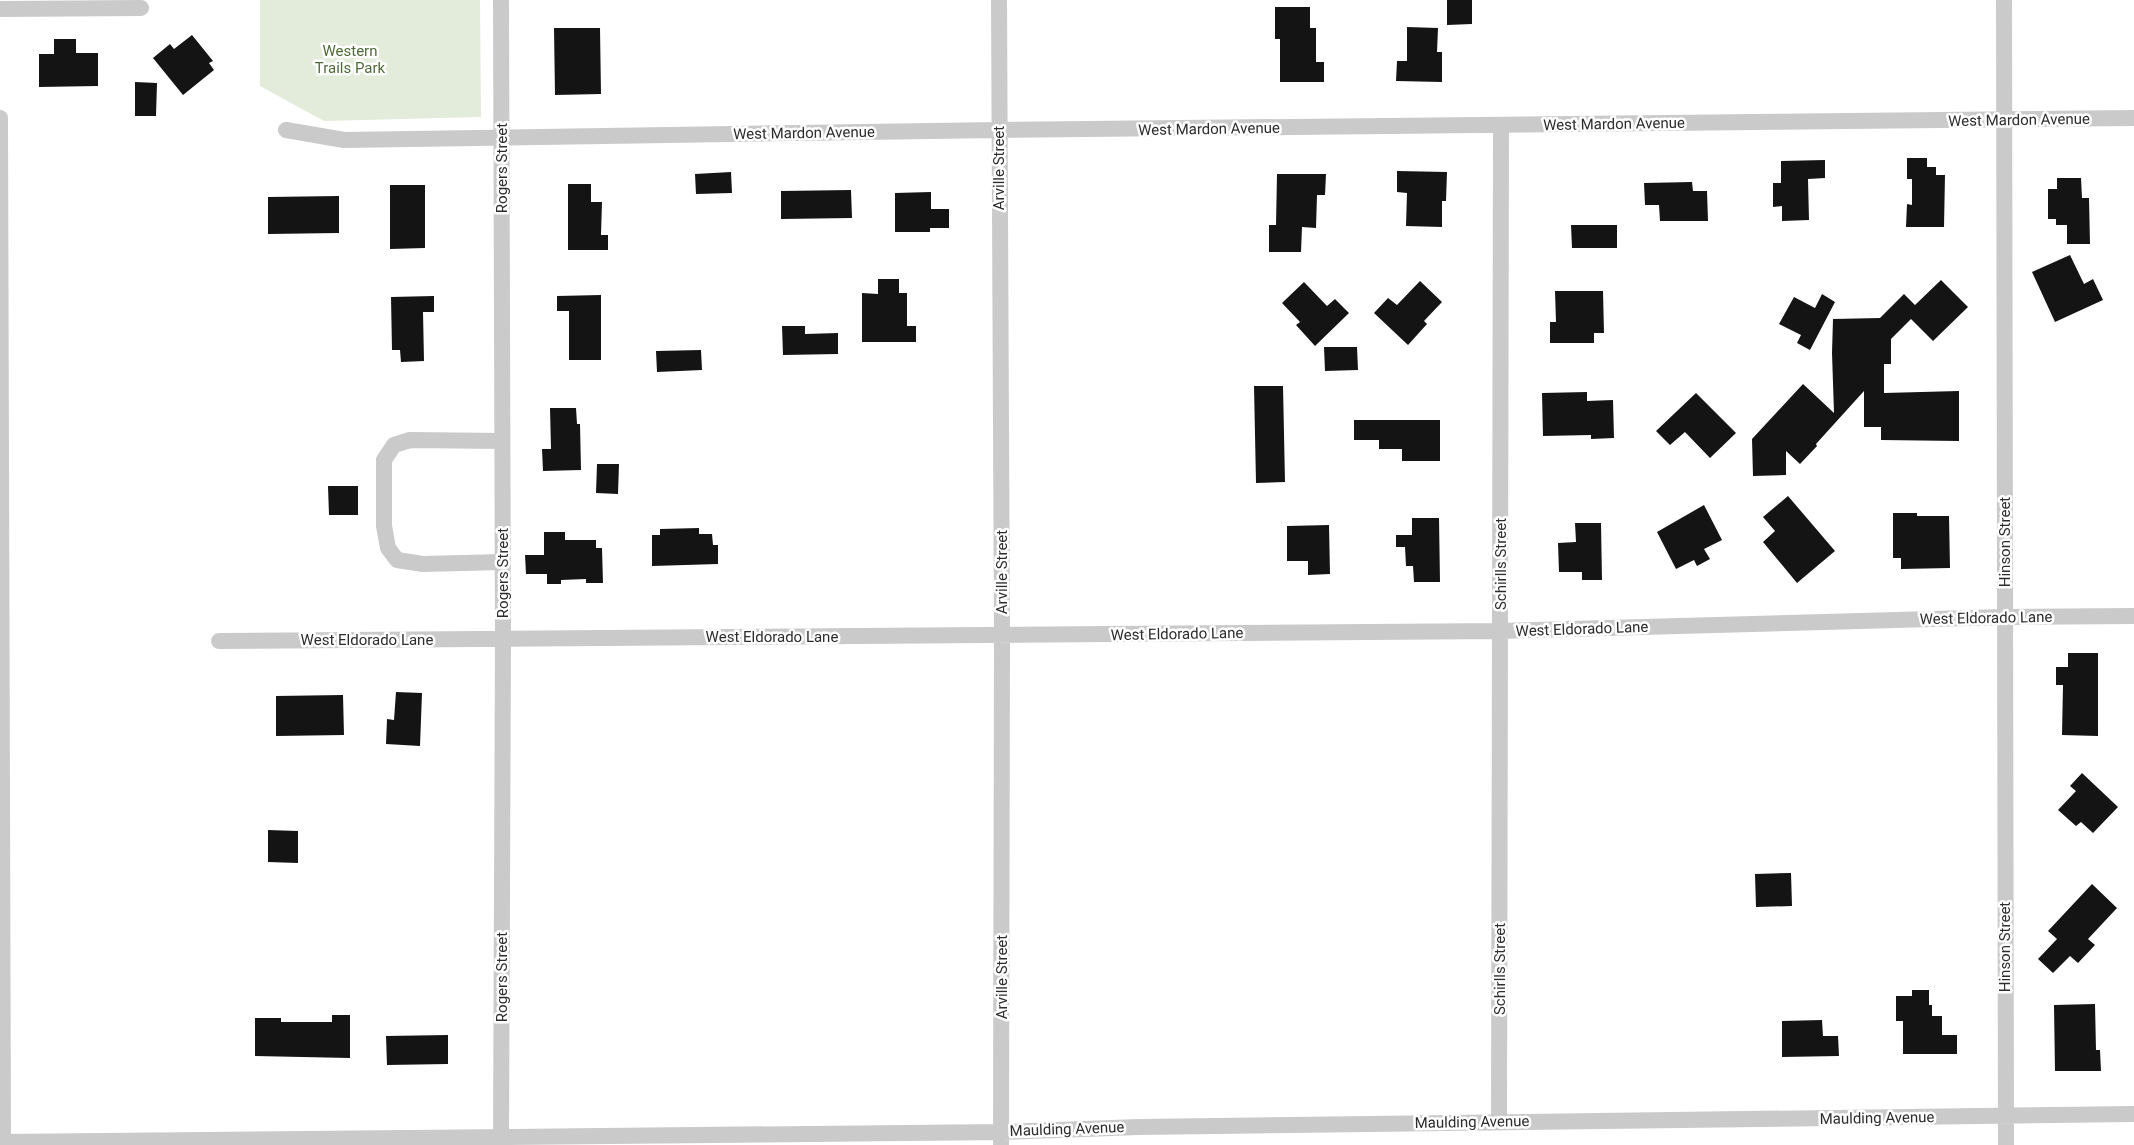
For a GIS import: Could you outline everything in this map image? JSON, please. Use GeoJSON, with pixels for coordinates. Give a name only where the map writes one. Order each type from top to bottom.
{"type":"FeatureCollection","features":[{"type":"Feature","properties":{"kind":"street","name":"Rogers Street"},"geometry":{"type":"LineString","coordinates":[[502,0],[502,1141]]}},
{"type":"Feature","properties":{"kind":"street","name":"Arville Street"},"geometry":{"type":"LineString","coordinates":[[999,0],[1002,1138]]}},
{"type":"Feature","properties":{"kind":"street","name":"Hinson Street"},"geometry":{"type":"LineString","coordinates":[[2004,0],[2006,1145]]}},
{"type":"Feature","properties":{"kind":"street"},"geometry":{"type":"LineString","coordinates":[[0,9],[141,8]]}},
{"type":"Feature","properties":{"kind":"street"},"geometry":{"type":"LineString","coordinates":[[0,118],[2,1142]]}},
{"type":"Feature","properties":{"kind":"street","name":"West Mardon Avenue"},"geometry":{"type":"LineString","coordinates":[[286,130],[344,140],[998,130],[2134,118]]}},
{"type":"Feature","properties":{"kind":"street","name":"Schirlls Street"},"geometry":{"type":"LineString","coordinates":[[1499,1122],[1501,126]]}},
{"type":"Feature","properties":{"kind":"street"},"geometry":{"type":"LineString","coordinates":[[502,441],[410,440],[394,445],[384,460],[384,526],[388,548],[397,560],[423,564],[503,562]]}},
{"type":"Feature","properties":{"kind":"street","name":"West Eldorado Lane"},"geometry":{"type":"LineString","coordinates":[[219,641],[1501,632],[2005,617],[2134,616]]}},
{"type":"Feature","properties":{"kind":"street","name":"Maulding Avenue"},"geometry":{"type":"LineString","coordinates":[[2,1142],[1002,1138],[1148,1127],[2134,1114]]}},
{"type":"Feature","properties":{"kind":"green space","name":"Western Trails Park"},"geometry":{"type":"Polygon","coordinates":[[[260,0],[480,0],[481,117],[324,121],[260,86],[260,0]]]}},
{"type":"Feature","properties":{"kind":"building"},"geometry":{"type":"Polygon","coordinates":[[[1447,0],[1472,0],[1472,24],[1447,25],[1447,0]]]}},
{"type":"Feature","properties":{"kind":"building"},"geometry":{"type":"Polygon","coordinates":[[[1275,7],[1310,7],[1310,28],[1316,28],[1316,62],[1324,62],[1324,82],[1280,82],[1280,39],[1275,39],[1275,7]]]}},
{"type":"Feature","properties":{"kind":"building"},"geometry":{"type":"Polygon","coordinates":[[[1407,27],[1438,28],[1437,52],[1442,52],[1442,82],[1396,81],[1397,61],[1407,61],[1407,27]]]}},
{"type":"Feature","properties":{"kind":"building"},"geometry":{"type":"Polygon","coordinates":[[[554,28],[600,28],[601,94],[555,95],[554,28]]]}},
{"type":"Feature","properties":{"kind":"building"},"geometry":{"type":"Polygon","coordinates":[[[192,35],[213,61],[209,63],[214,70],[183,95],[153,58],[170,44],[174,49],[192,35]]]}},
{"type":"Feature","properties":{"kind":"building"},"geometry":{"type":"Polygon","coordinates":[[[54,39],[76,39],[76,53],[98,53],[98,86],[39,87],[39,54],[54,54],[54,39]]]}},
{"type":"Feature","properties":{"kind":"building"},"geometry":{"type":"Polygon","coordinates":[[[135,82],[157,83],[156,116],[135,116],[135,82]]]}},
{"type":"Feature","properties":{"kind":"building"},"geometry":{"type":"Polygon","coordinates":[[[1907,158],[1927,158],[1927,167],[1936,167],[1936,175],[1945,175],[1944,227],[1906,227],[1907,204],[1912,205],[1912,179],[1907,179],[1907,158]]]}},
{"type":"Feature","properties":{"kind":"building"},"geometry":{"type":"Polygon","coordinates":[[[1825,160],[1825,178],[1808,179],[1809,220],[1782,221],[1782,206],[1773,207],[1773,183],[1781,183],[1781,161],[1825,160]]]}},
{"type":"Feature","properties":{"kind":"building"},"geometry":{"type":"Polygon","coordinates":[[[1397,171],[1447,172],[1446,201],[1442,201],[1442,227],[1406,226],[1407,193],[1397,192],[1397,171]]]}},
{"type":"Feature","properties":{"kind":"building"},"geometry":{"type":"Polygon","coordinates":[[[731,172],[732,193],[696,194],[695,174],[731,172]]]}},
{"type":"Feature","properties":{"kind":"building"},"geometry":{"type":"Polygon","coordinates":[[[1277,174],[1326,174],[1325,195],[1317,195],[1316,228],[1302,227],[1301,252],[1269,252],[1269,225],[1276,225],[1277,174]]]}},
{"type":"Feature","properties":{"kind":"building"},"geometry":{"type":"Polygon","coordinates":[[[2057,178],[2081,178],[2082,198],[2089,198],[2090,244],[2067,244],[2067,225],[2056,225],[2056,219],[2048,219],[2048,189],[2057,189],[2057,178]]]}},
{"type":"Feature","properties":{"kind":"building"},"geometry":{"type":"Polygon","coordinates":[[[1692,182],[1693,191],[1707,191],[1708,221],[1660,221],[1659,205],[1645,205],[1644,183],[1692,182]]]}},
{"type":"Feature","properties":{"kind":"building"},"geometry":{"type":"Polygon","coordinates":[[[568,184],[591,184],[591,202],[602,202],[601,235],[608,235],[608,250],[568,250],[568,184]]]}},
{"type":"Feature","properties":{"kind":"building"},"geometry":{"type":"Polygon","coordinates":[[[390,185],[425,185],[425,248],[390,249],[390,185]]]}},
{"type":"Feature","properties":{"kind":"building"},"geometry":{"type":"Polygon","coordinates":[[[851,190],[852,218],[781,219],[781,191],[851,190]]]}},
{"type":"Feature","properties":{"kind":"building"},"geometry":{"type":"Polygon","coordinates":[[[931,192],[931,209],[949,209],[949,228],[930,228],[930,232],[895,232],[895,193],[931,192]]]}},
{"type":"Feature","properties":{"kind":"building"},"geometry":{"type":"Polygon","coordinates":[[[339,196],[339,233],[268,234],[268,197],[339,196]]]}},
{"type":"Feature","properties":{"kind":"building"},"geometry":{"type":"Polygon","coordinates":[[[1571,225],[1617,225],[1617,248],[1572,248],[1571,225]]]}},
{"type":"Feature","properties":{"kind":"building"},"geometry":{"type":"Polygon","coordinates":[[[2070,255],[2084,284],[2093,279],[2103,300],[2055,322],[2032,272],[2070,255]]]}},
{"type":"Feature","properties":{"kind":"building"},"geometry":{"type":"Polygon","coordinates":[[[878,279],[899,279],[899,293],[907,293],[907,326],[916,326],[916,342],[862,342],[862,293],[878,294],[878,279]]]}},
{"type":"Feature","properties":{"kind":"building"},"geometry":{"type":"Polygon","coordinates":[[[1941,280],[1968,307],[1933,341],[1911,319],[1891,339],[1891,364],[1884,364],[1884,393],[1959,391],[1959,441],[1881,440],[1881,427],[1864,427],[1864,391],[1800,464],[1786,451],[1786,475],[1753,476],[1752,439],[1803,384],[1834,413],[1833,319],[1880,318],[1904,294],[1915,305],[1941,280]]]}},
{"type":"Feature","properties":{"kind":"building"},"geometry":{"type":"Polygon","coordinates":[[[1420,281],[1442,302],[1424,321],[1427,324],[1408,345],[1374,313],[1388,298],[1397,305],[1420,281]]]}},
{"type":"Feature","properties":{"kind":"building"},"geometry":{"type":"Polygon","coordinates":[[[1304,282],[1327,306],[1335,299],[1349,313],[1315,346],[1296,325],[1300,322],[1282,303],[1304,282]]]}},
{"type":"Feature","properties":{"kind":"building"},"geometry":{"type":"Polygon","coordinates":[[[1555,291],[1603,291],[1604,333],[1594,333],[1594,343],[1550,343],[1550,322],[1556,322],[1555,291]]]}},
{"type":"Feature","properties":{"kind":"building"},"geometry":{"type":"Polygon","coordinates":[[[1822,294],[1835,302],[1810,350],[1797,343],[1801,335],[1779,324],[1794,297],[1815,308],[1822,294]]]}},
{"type":"Feature","properties":{"kind":"building"},"geometry":{"type":"Polygon","coordinates":[[[601,295],[601,360],[569,360],[569,311],[557,311],[557,296],[601,295]]]}},
{"type":"Feature","properties":{"kind":"building"},"geometry":{"type":"Polygon","coordinates":[[[434,296],[434,312],[423,312],[424,361],[401,362],[400,350],[392,350],[391,297],[434,296]]]}},
{"type":"Feature","properties":{"kind":"building"},"geometry":{"type":"Polygon","coordinates":[[[782,326],[805,326],[805,334],[838,333],[838,354],[783,355],[782,326]]]}},
{"type":"Feature","properties":{"kind":"building"},"geometry":{"type":"Polygon","coordinates":[[[1324,347],[1357,347],[1358,370],[1325,371],[1324,347]]]}},
{"type":"Feature","properties":{"kind":"building"},"geometry":{"type":"Polygon","coordinates":[[[701,350],[702,370],[657,372],[656,351],[701,350]]]}},
{"type":"Feature","properties":{"kind":"building"},"geometry":{"type":"Polygon","coordinates":[[[1254,386],[1283,386],[1285,482],[1256,483],[1254,386]]]}},
{"type":"Feature","properties":{"kind":"building"},"geometry":{"type":"Polygon","coordinates":[[[1587,392],[1587,401],[1613,400],[1614,438],[1591,439],[1591,435],[1543,436],[1542,393],[1587,392]]]}},
{"type":"Feature","properties":{"kind":"building"},"geometry":{"type":"Polygon","coordinates":[[[1696,393],[1736,433],[1710,458],[1685,432],[1670,445],[1656,431],[1696,393]]]}},
{"type":"Feature","properties":{"kind":"building"},"geometry":{"type":"Polygon","coordinates":[[[550,408],[576,408],[577,424],[580,424],[581,470],[543,471],[542,449],[551,449],[550,408]]]}},
{"type":"Feature","properties":{"kind":"building"},"geometry":{"type":"Polygon","coordinates":[[[1354,420],[1440,420],[1440,461],[1402,461],[1402,449],[1379,449],[1379,440],[1354,440],[1354,420]]]}},
{"type":"Feature","properties":{"kind":"building"},"geometry":{"type":"Polygon","coordinates":[[[597,464],[619,464],[618,494],[596,493],[597,464]]]}},
{"type":"Feature","properties":{"kind":"building"},"geometry":{"type":"Polygon","coordinates":[[[328,486],[358,486],[358,515],[329,515],[328,486]]]}},
{"type":"Feature","properties":{"kind":"building"},"geometry":{"type":"Polygon","coordinates":[[[1788,496],[1835,551],[1797,583],[1763,542],[1775,531],[1763,517],[1788,496]]]}},
{"type":"Feature","properties":{"kind":"building"},"geometry":{"type":"Polygon","coordinates":[[[1704,505],[1722,540],[1704,549],[1710,559],[1697,566],[1694,560],[1676,569],[1657,532],[1704,505]]]}},
{"type":"Feature","properties":{"kind":"building"},"geometry":{"type":"Polygon","coordinates":[[[1893,513],[1917,513],[1917,516],[1949,516],[1950,568],[1901,569],[1901,558],[1893,558],[1893,513]]]}},
{"type":"Feature","properties":{"kind":"building"},"geometry":{"type":"Polygon","coordinates":[[[1412,518],[1439,518],[1440,582],[1414,582],[1413,566],[1406,566],[1405,547],[1396,547],[1396,535],[1412,535],[1412,518]]]}},
{"type":"Feature","properties":{"kind":"building"},"geometry":{"type":"Polygon","coordinates":[[[1575,523],[1601,523],[1602,580],[1582,580],[1582,572],[1559,572],[1558,543],[1576,542],[1575,523]]]}},
{"type":"Feature","properties":{"kind":"building"},"geometry":{"type":"Polygon","coordinates":[[[1329,525],[1330,574],[1308,575],[1308,561],[1287,561],[1287,526],[1329,525]]]}},
{"type":"Feature","properties":{"kind":"building"},"geometry":{"type":"Polygon","coordinates":[[[699,528],[699,534],[712,534],[713,545],[718,545],[718,564],[652,566],[652,535],[660,535],[660,529],[699,528]]]}},
{"type":"Feature","properties":{"kind":"building"},"geometry":{"type":"Polygon","coordinates":[[[544,532],[565,532],[565,540],[596,540],[596,548],[602,548],[603,583],[586,583],[586,579],[561,580],[561,584],[547,584],[547,574],[526,574],[525,555],[544,555],[544,532]]]}},
{"type":"Feature","properties":{"kind":"building"},"geometry":{"type":"Polygon","coordinates":[[[2068,653],[2098,653],[2098,736],[2062,735],[2063,685],[2056,685],[2056,667],[2068,667],[2068,653]]]}},
{"type":"Feature","properties":{"kind":"building"},"geometry":{"type":"Polygon","coordinates":[[[396,692],[422,693],[420,746],[386,744],[387,719],[394,720],[396,692]]]}},
{"type":"Feature","properties":{"kind":"building"},"geometry":{"type":"Polygon","coordinates":[[[343,695],[344,735],[276,736],[276,696],[343,695]]]}},
{"type":"Feature","properties":{"kind":"building"},"geometry":{"type":"Polygon","coordinates":[[[2082,773],[2118,807],[2093,833],[2081,822],[2076,826],[2058,810],[2076,791],[2070,786],[2082,773]]]}},
{"type":"Feature","properties":{"kind":"building"},"geometry":{"type":"Polygon","coordinates":[[[268,830],[298,831],[298,863],[268,862],[268,830]]]}},
{"type":"Feature","properties":{"kind":"building"},"geometry":{"type":"Polygon","coordinates":[[[1791,873],[1792,906],[1756,907],[1755,874],[1791,873]]]}},
{"type":"Feature","properties":{"kind":"building"},"geometry":{"type":"Polygon","coordinates":[[[2092,884],[2117,908],[2088,939],[2095,945],[2078,963],[2070,956],[2053,973],[2038,959],[2057,939],[2048,931],[2092,884]]]}},
{"type":"Feature","properties":{"kind":"building"},"geometry":{"type":"Polygon","coordinates":[[[1912,990],[1929,990],[1929,1005],[1932,1005],[1932,1016],[1942,1016],[1942,1035],[1957,1035],[1957,1054],[1903,1054],[1903,1021],[1896,1021],[1896,996],[1912,996],[1912,990]]]}},
{"type":"Feature","properties":{"kind":"building"},"geometry":{"type":"Polygon","coordinates":[[[2095,1004],[2096,1050],[2100,1050],[2101,1071],[2055,1071],[2054,1005],[2095,1004]]]}},
{"type":"Feature","properties":{"kind":"building"},"geometry":{"type":"Polygon","coordinates":[[[332,1015],[350,1015],[350,1058],[255,1056],[255,1018],[281,1018],[281,1022],[332,1022],[332,1015]]]}},
{"type":"Feature","properties":{"kind":"building"},"geometry":{"type":"Polygon","coordinates":[[[1822,1020],[1823,1036],[1838,1036],[1839,1056],[1782,1057],[1782,1021],[1822,1020]]]}},
{"type":"Feature","properties":{"kind":"building"},"geometry":{"type":"Polygon","coordinates":[[[448,1035],[448,1064],[387,1065],[386,1036],[448,1035]]]}}]}
